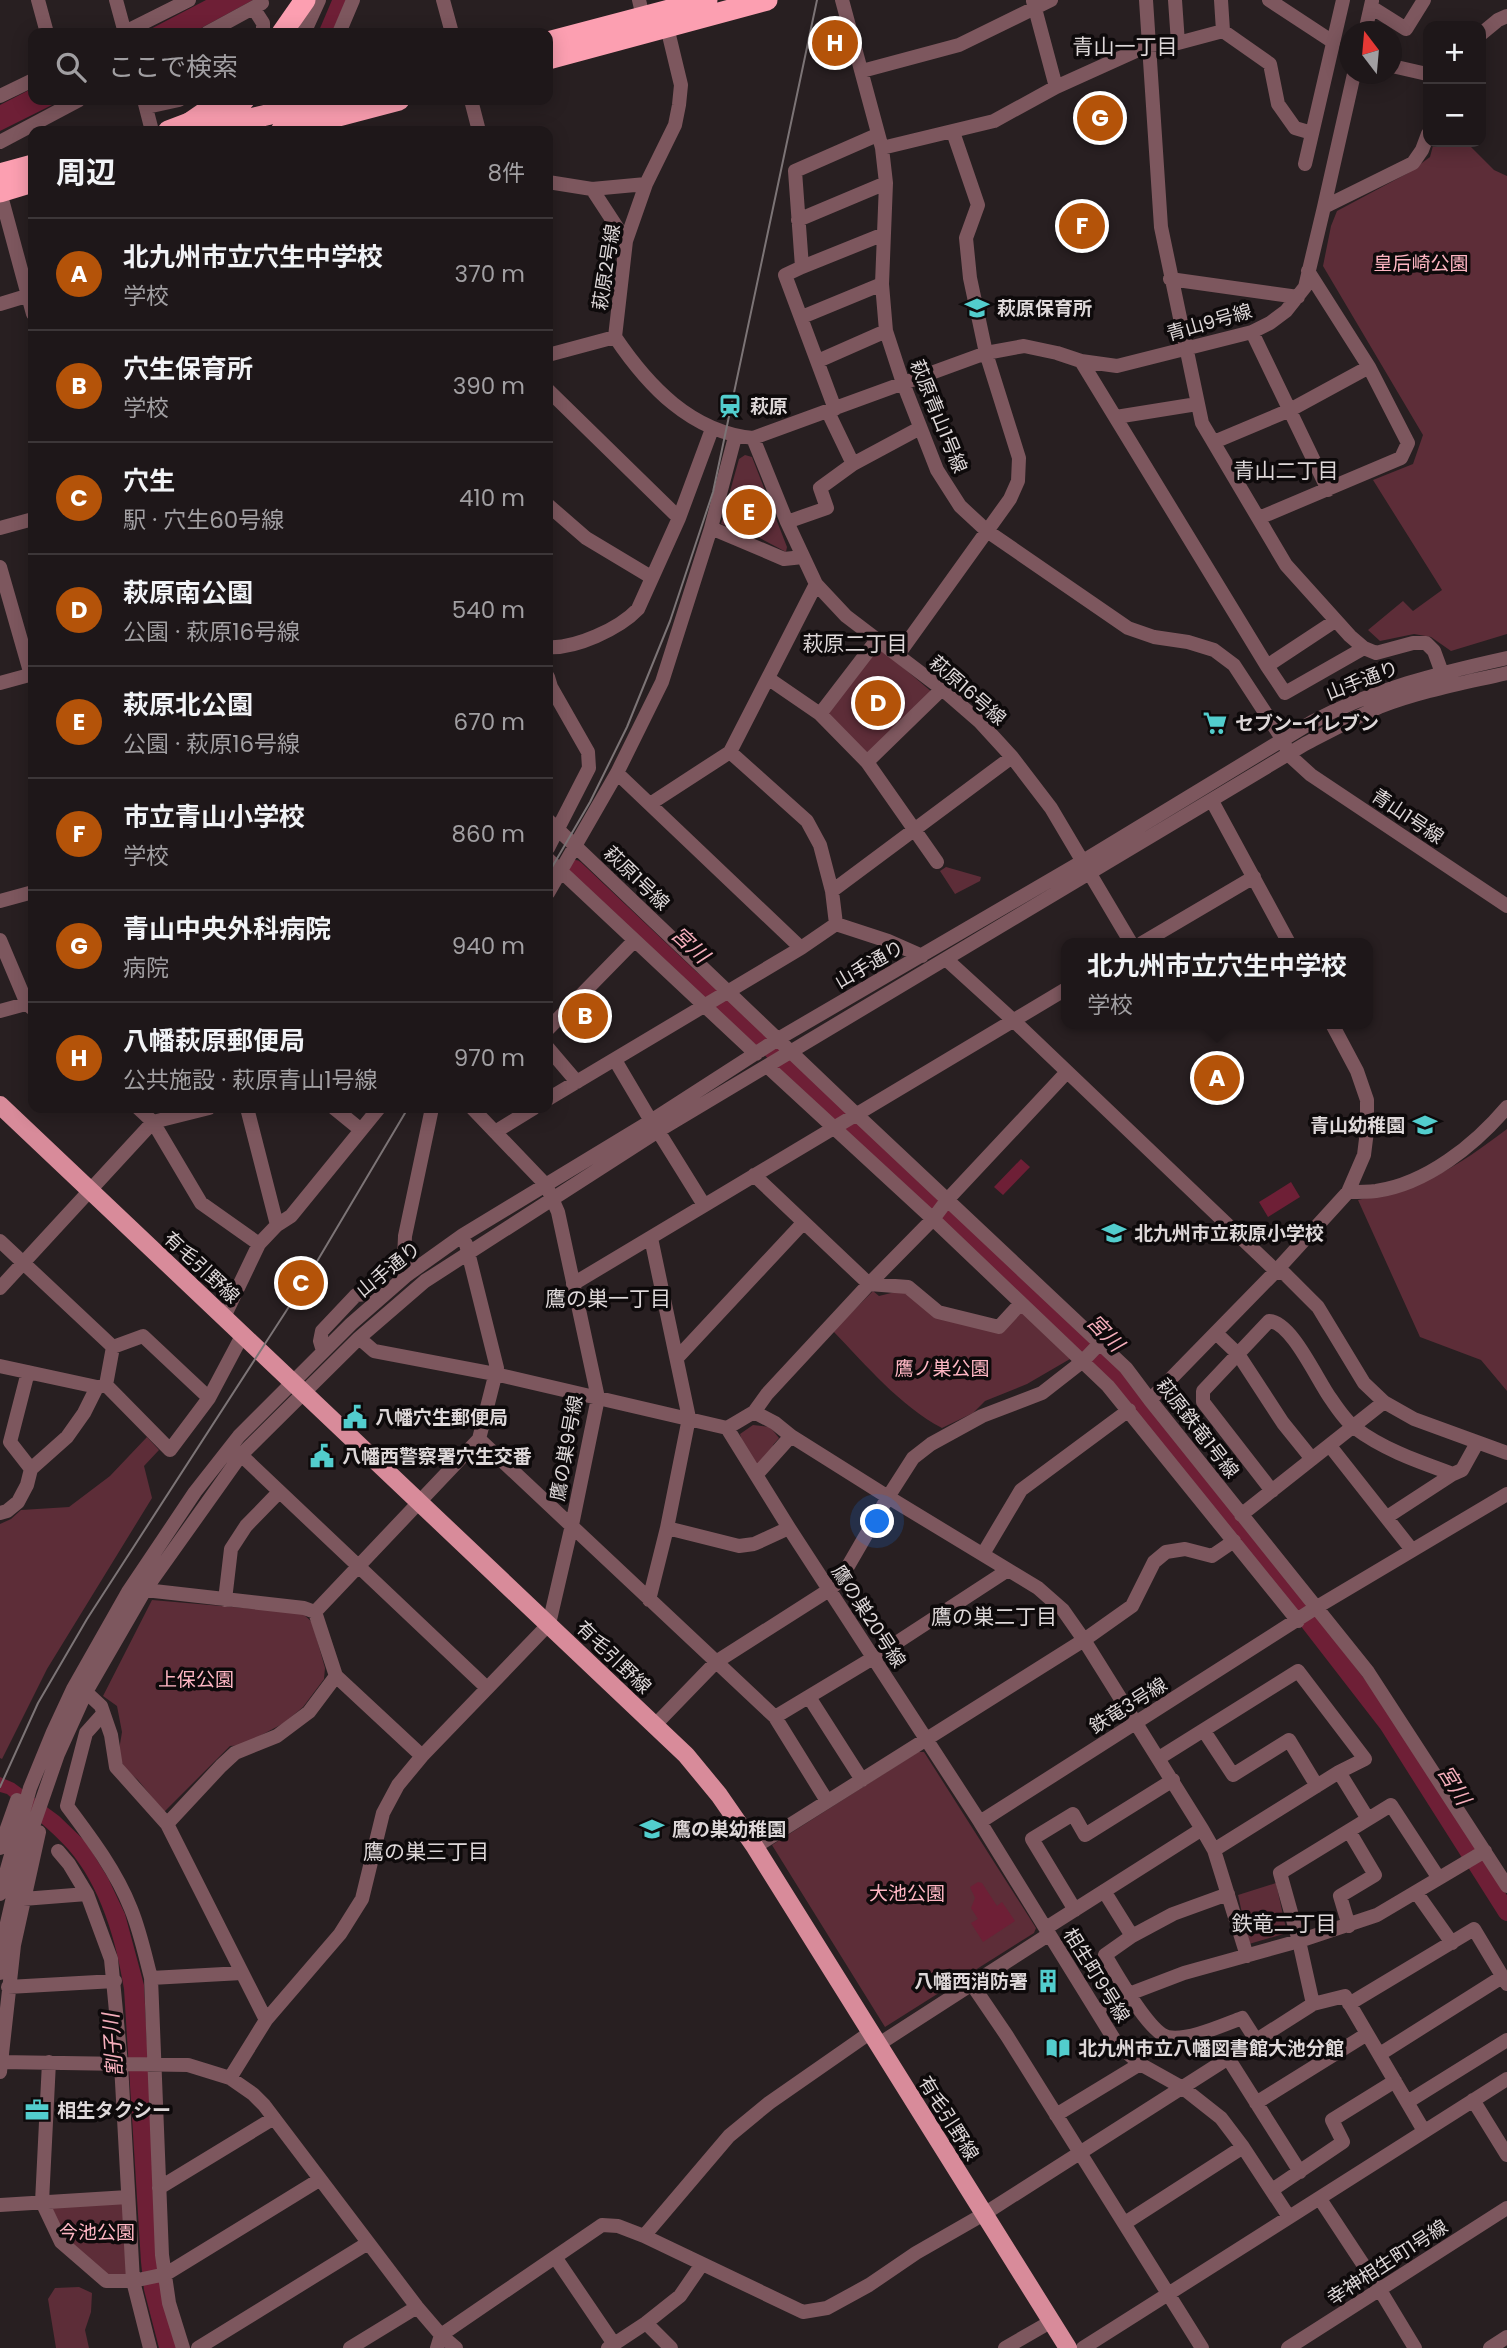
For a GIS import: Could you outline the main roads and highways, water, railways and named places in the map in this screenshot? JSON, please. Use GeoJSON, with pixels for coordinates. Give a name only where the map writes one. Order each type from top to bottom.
{"type":"FeatureCollection","features":[{"type":"Feature","properties":{"kind":"highway"},"geometry":{"type":"LineString","coordinates":[[553,40],[641,8],[707,0]]}},
{"type":"Feature","properties":{"kind":"highway"},"geometry":{"type":"LineString","coordinates":[[553,58],[767,0]]}},
{"type":"Feature","properties":{"kind":"highway"},"geometry":{"type":"LineString","coordinates":[[186,126],[217,105]]}},
{"type":"Feature","properties":{"kind":"highway"},"geometry":{"type":"LineString","coordinates":[[180,126],[236,105]]}},
{"type":"Feature","properties":{"kind":"highway"},"geometry":{"type":"LineString","coordinates":[[288,120],[311,105]]}},
{"type":"Feature","properties":{"kind":"highway"},"geometry":{"type":"LineString","coordinates":[[240,126],[370,105]]}},
{"type":"Feature","properties":{"kind":"highway"},"geometry":{"type":"LineString","coordinates":[[0,174],[28,166]]}},
{"type":"Feature","properties":{"kind":"highway"},"geometry":{"type":"LineString","coordinates":[[1,198],[28,185]]}},
{"type":"Feature","properties":{"kind":"highway"},"geometry":{"type":"LineString","coordinates":[[1,198],[28,197]]}},
{"type":"Feature","properties":{"kind":"main road","name":"有毛引野線"},"geometry":{"type":"LineString","coordinates":[[0,1105],[694,1765],[719,1795],[755,1847],[1068,2348]]}},
{"type":"Feature","properties":{"kind":"waterway","name":"宮川"},"geometry":{"type":"LineString","coordinates":[[575,869],[691,979],[763,1039],[795,1077],[1098,1355],[1134,1396],[1388,1724],[1507,1912]]}},
{"type":"Feature","properties":{"kind":"tram line"},"geometry":{"type":"LineString","coordinates":[[553,865],[590,802],[627,727],[670,621],[713,492],[817,0]]}},
{"type":"Feature","properties":{"kind":"tram line"},"geometry":{"type":"LineString","coordinates":[[0,1787],[38,1703],[87,1619],[303,1285],[405,1113]]}},
{"type":"Feature","properties":{"kind":"place","name":"八幡萩原郵便局"},"geometry":{"type":"Point","coordinates":[835,43]}},
{"type":"Feature","properties":{"kind":"place","name":"青山中央外科病院"},"geometry":{"type":"Point","coordinates":[1100,118]}},
{"type":"Feature","properties":{"kind":"place","name":"市立青山小学校"},"geometry":{"type":"Point","coordinates":[1082,226]}},
{"type":"Feature","properties":{"kind":"place","name":"萩原保育所"},"geometry":{"type":"Point","coordinates":[977,308]}},
{"type":"Feature","properties":{"kind":"place","name":"萩原"},"geometry":{"type":"Point","coordinates":[730,406]}},
{"type":"Feature","properties":{"kind":"place","name":"萩原北公園"},"geometry":{"type":"Point","coordinates":[749,512]}},
{"type":"Feature","properties":{"kind":"place","name":"萩原南公園"},"geometry":{"type":"Point","coordinates":[878,703]}},
{"type":"Feature","properties":{"kind":"place","name":"セブン-イレブン"},"geometry":{"type":"Point","coordinates":[1215,723]}},
{"type":"Feature","properties":{"kind":"place","name":"穴生保育所"},"geometry":{"type":"Point","coordinates":[585,1016]}},
{"type":"Feature","properties":{"kind":"place","name":"北九州市立穴生中学校"},"geometry":{"type":"Point","coordinates":[1217,1078]}},
{"type":"Feature","properties":{"kind":"place","name":"青山幼稚園"},"geometry":{"type":"Point","coordinates":[1425,1125]}},
{"type":"Feature","properties":{"kind":"place","name":"北九州市立萩原小学校"},"geometry":{"type":"Point","coordinates":[1114,1233]}},
{"type":"Feature","properties":{"kind":"place","name":"穴生"},"geometry":{"type":"Point","coordinates":[301,1283]}},
{"type":"Feature","properties":{"kind":"place","name":"八幡穴生郵便局"},"geometry":{"type":"Point","coordinates":[355,1417]}},
{"type":"Feature","properties":{"kind":"place","name":"八幡西警察署穴生交番"},"geometry":{"type":"Point","coordinates":[322,1456]}},
{"type":"Feature","properties":{"kind":"place","name":"鷹の巣幼稚園"},"geometry":{"type":"Point","coordinates":[652,1829]}},
{"type":"Feature","properties":{"kind":"place","name":"八幡西消防署"},"geometry":{"type":"Point","coordinates":[1048,1981]}},
{"type":"Feature","properties":{"kind":"place","name":"北九州市立八幡図書館大池分館"},"geometry":{"type":"Point","coordinates":[1058,2048]}},
{"type":"Feature","properties":{"kind":"place","name":"相生タクシー"},"geometry":{"type":"Point","coordinates":[37,2110]}},
{"type":"Feature","properties":{"kind":"district","name":"青山一丁目"},"geometry":{"type":"Point","coordinates":[1125,47]}},
{"type":"Feature","properties":{"kind":"district","name":"青山二丁目"},"geometry":{"type":"Point","coordinates":[1286,471]}},
{"type":"Feature","properties":{"kind":"district","name":"萩原二丁目"},"geometry":{"type":"Point","coordinates":[855,644]}},
{"type":"Feature","properties":{"kind":"district","name":"鷹の巣一丁目"},"geometry":{"type":"Point","coordinates":[608,1299]}},
{"type":"Feature","properties":{"kind":"district","name":"鷹の巣二丁目"},"geometry":{"type":"Point","coordinates":[994,1617]}},
{"type":"Feature","properties":{"kind":"district","name":"鷹の巣三丁目"},"geometry":{"type":"Point","coordinates":[426,1852]}},
{"type":"Feature","properties":{"kind":"district","name":"鉄竜二丁目"},"geometry":{"type":"Point","coordinates":[1284,1924]}},
{"type":"Feature","properties":{"kind":"park label","name":"皇后崎公園"},"geometry":{"type":"Point","coordinates":[1421,263]}},
{"type":"Feature","properties":{"kind":"park label","name":"鷹ノ巣公園"},"geometry":{"type":"Point","coordinates":[942,1368]}},
{"type":"Feature","properties":{"kind":"park label","name":"上保公園"},"geometry":{"type":"Point","coordinates":[196,1679]}},
{"type":"Feature","properties":{"kind":"park label","name":"大池公園"},"geometry":{"type":"Point","coordinates":[907,1893]}},
{"type":"Feature","properties":{"kind":"park label","name":"今池公園"},"geometry":{"type":"Point","coordinates":[97,2232]}},
{"type":"Feature","properties":{"kind":"water label","name":"割子川"},"geometry":{"type":"Point","coordinates":[113,2045]}}]}
